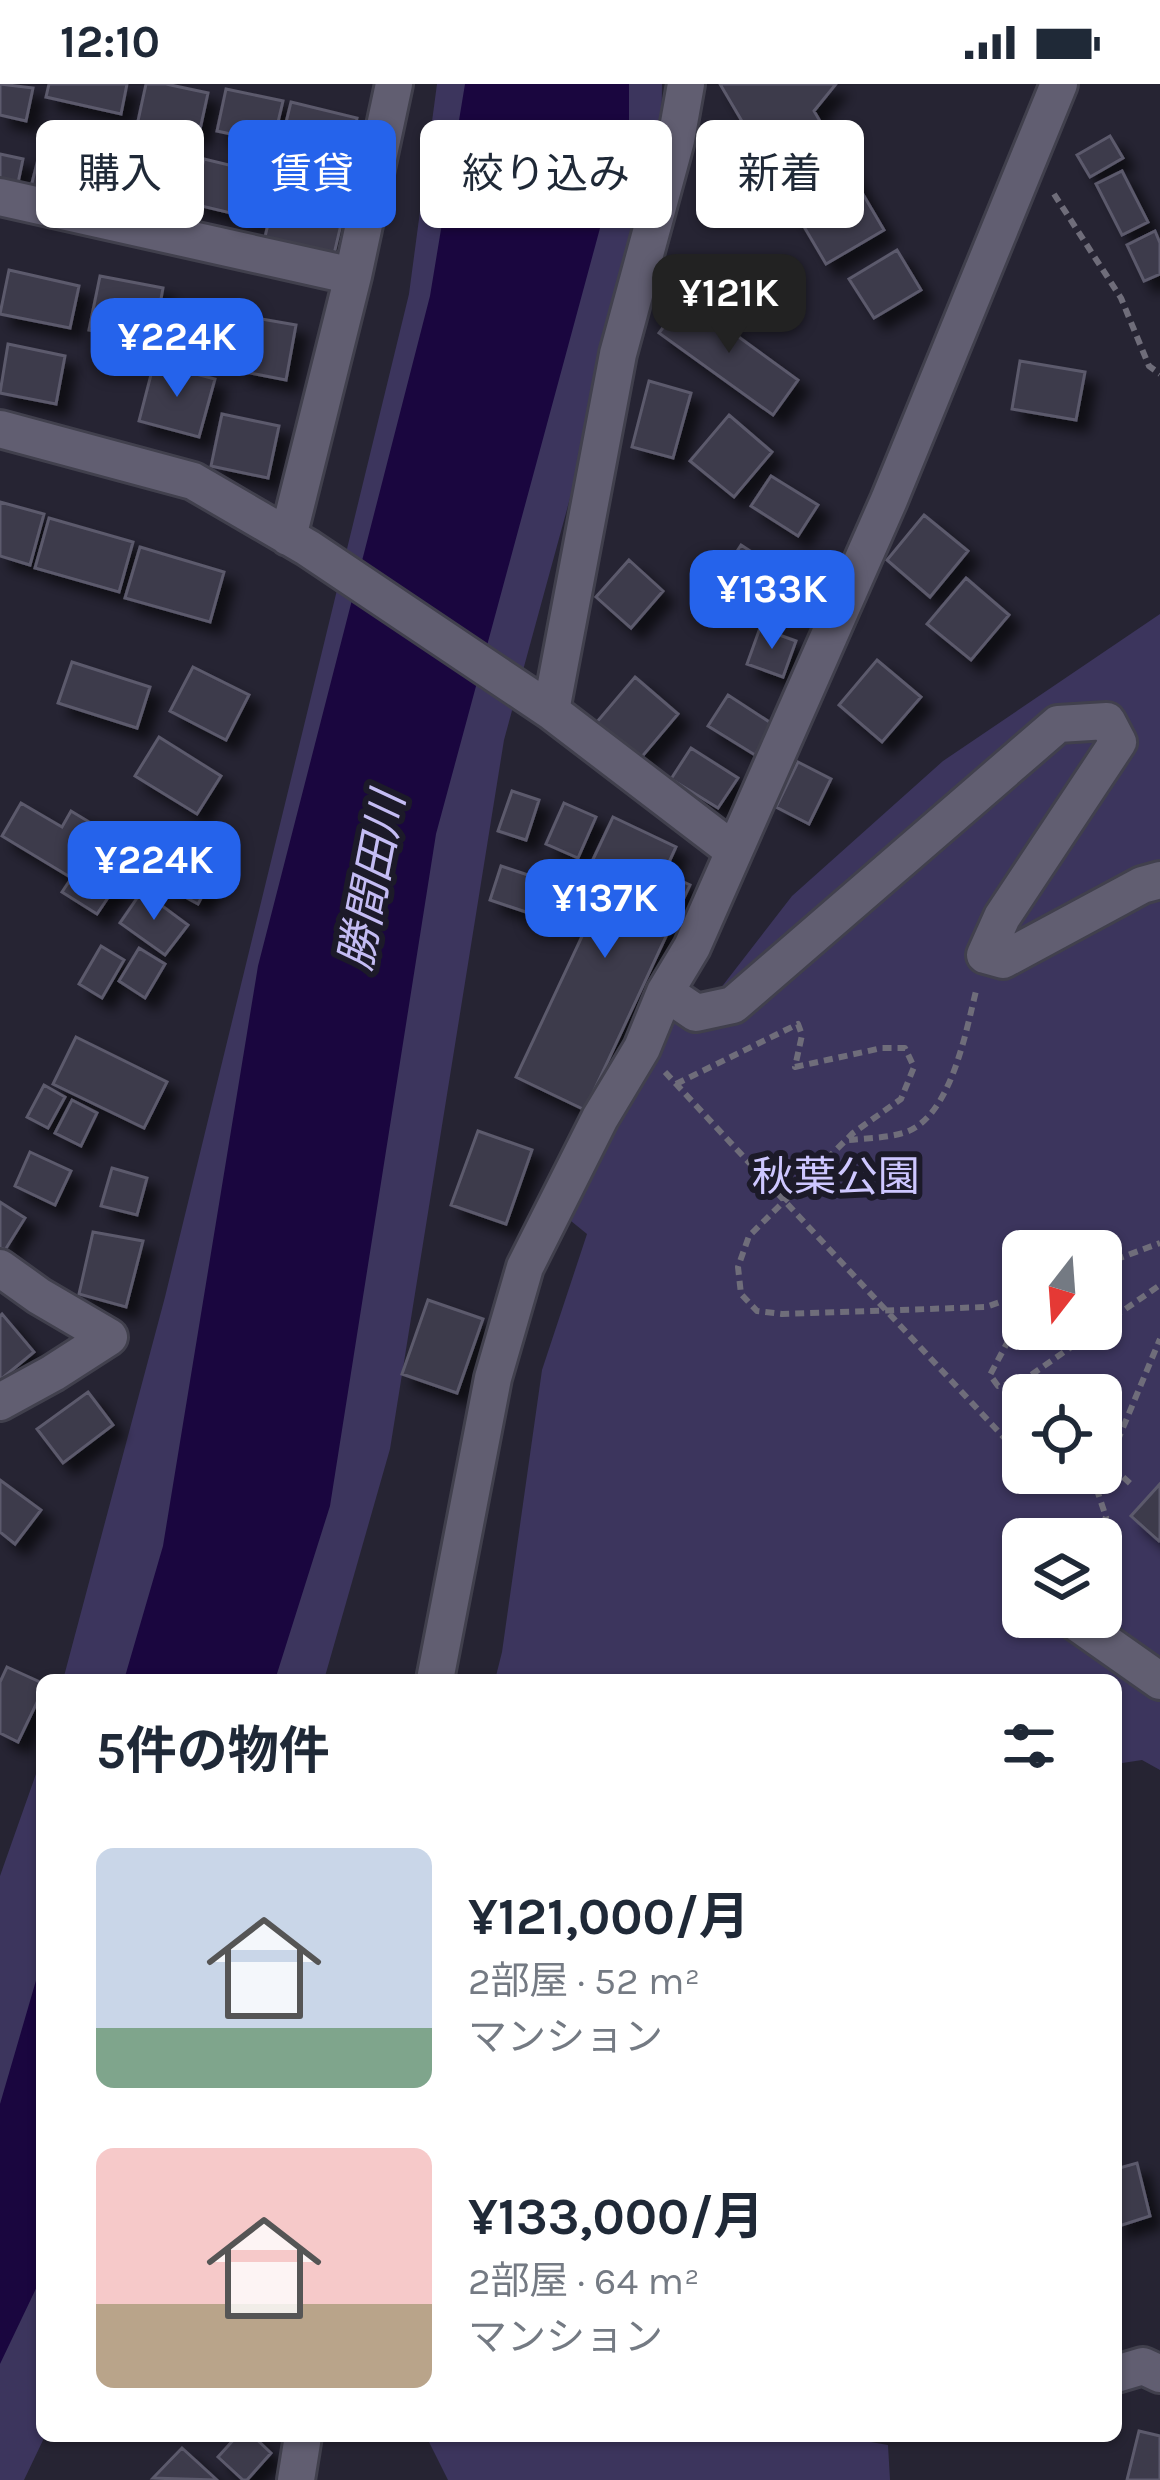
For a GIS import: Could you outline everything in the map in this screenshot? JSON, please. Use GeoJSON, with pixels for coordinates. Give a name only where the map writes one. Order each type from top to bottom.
{"type":"FeatureCollection","features":[{"type":"Feature","properties":{"kind":"street"},"geometry":{"type":"LineString","coordinates":[[298,542],[394,84]]}},
{"type":"Feature","properties":{"kind":"street"},"geometry":{"type":"LineString","coordinates":[[551,711],[618,354],[676,140],[686,84]]}},
{"type":"Feature","properties":{"kind":"street"},"geometry":{"type":"LineString","coordinates":[[436,1674],[493,1378],[525,1268],[692,947],[890,500],[1059,84]]}},
{"type":"Feature","properties":{"kind":"street"},"geometry":{"type":"LineString","coordinates":[[0,197],[353,276]]}},
{"type":"Feature","properties":{"kind":"street"},"geometry":{"type":"LineString","coordinates":[[0,430],[193,481],[298,542],[551,711],[734,851]]}},
{"type":"Feature","properties":{"kind":"street"},"geometry":{"type":"LineString","coordinates":[[665,992],[696,1013],[734,1005],[1058,724],[1107,721],[1118,742],[1002,916],[985,956],[1003,960],[1142,885],[1160,880]]}},
{"type":"Feature","properties":{"kind":"street"},"geometry":{"type":"LineString","coordinates":[[0,1268],[109,1337],[0,1402]]}},
{"type":"Feature","properties":{"kind":"street"},"geometry":{"type":"LineString","coordinates":[[1099,1638],[1160,1681]]}},
{"type":"Feature","properties":{"kind":"street"},"geometry":{"type":"LineString","coordinates":[[1122,2372],[1143,2366],[1160,2374]]}},
{"type":"Feature","properties":{"kind":"street"},"geometry":{"type":"LineString","coordinates":[[296,2480],[302,2442]]}},
{"type":"Feature","properties":{"kind":"path"},"geometry":{"type":"LineString","coordinates":[[1029,156],[1120,298],[1149,366],[1160,374]]}},
{"type":"Feature","properties":{"kind":"path"},"geometry":{"type":"LineString","coordinates":[[846,1141],[910,1131],[940,1103],[960,1055],[985,956]]}},
{"type":"Feature","properties":{"kind":"path"},"geometry":{"type":"LineString","coordinates":[[676,1084],[798,1024],[802,1035],[795,1067],[882,1048],[905,1048],[914,1066],[901,1100],[846,1141],[749,1236],[738,1267],[741,1294],[758,1311],[782,1314],[986,1307],[1002,1301]]}},
{"type":"Feature","properties":{"kind":"path"},"geometry":{"type":"LineString","coordinates":[[642,1048],[1002,1438]]}},
{"type":"Feature","properties":{"kind":"path"},"geometry":{"type":"LineString","coordinates":[[1122,1257],[1160,1244]]}},
{"type":"Feature","properties":{"kind":"path"},"geometry":{"type":"LineString","coordinates":[[1122,1312],[1160,1285]]}},
{"type":"Feature","properties":{"kind":"path"},"geometry":{"type":"LineString","coordinates":[[1122,1430],[1160,1340]]}},
{"type":"Feature","properties":{"kind":"path"},"geometry":{"type":"LineString","coordinates":[[1004,1350],[990,1376],[998,1386],[1021,1382],[1063,1350]]}},
{"type":"Feature","properties":{"kind":"path"},"geometry":{"type":"LineString","coordinates":[[1122,1476],[1133,1486]]}},
{"type":"Feature","properties":{"kind":"green space"},"geometry":{"type":"Polygon","coordinates":[[[437,84],[662,84],[662,120],[432,120],[437,84]]]}},
{"type":"Feature","properties":{"kind":"green space"},"geometry":{"type":"Polygon","coordinates":[[[420,212],[420,228],[644,228],[504,740],[390,1449],[326,1674],[65,1674],[165,1297],[409,294],[420,212]]]}},
{"type":"Feature","properties":{"kind":"green space","name":"秋葉公園"},"geometry":{"type":"Polygon","coordinates":[[[1160,614],[1160,1770],[1142,1760],[1122,1763],[1122,1674],[496,1674],[542,1370],[587,1234],[555,1208],[665,992],[703,1011],[792,896],[943,761],[1160,614]]]}},
{"type":"Feature","properties":{"kind":"green space"},"geometry":{"type":"Polygon","coordinates":[[[36,1774],[36,2442],[42,2442],[24,2480],[0,2480],[0,1876],[36,1774]]]}},
{"type":"Feature","properties":{"kind":"green space"},"geometry":{"type":"Polygon","coordinates":[[[429,2442],[871,2442],[888,2445],[890,2480],[448,2480],[429,2442]]]}},
{"type":"Feature","properties":{"kind":"water"},"geometry":{"type":"Polygon","coordinates":[[[465,84],[629,84],[629,120],[459,120],[465,84]]]}},
{"type":"Feature","properties":{"kind":"water","name":"勝間田川"},"geometry":{"type":"Polygon","coordinates":[[[441,228],[600,228],[436,834],[330,1506],[277,1674],[126,1674],[163,1546],[258,966],[430,296],[441,228]]]}},
{"type":"Feature","properties":{"kind":"water"},"geometry":{"type":"Polygon","coordinates":[[[36,1981],[36,2289],[0,2364],[0,2104],[36,1981]]]}},
{"type":"Feature","properties":{"kind":"building"},"geometry":{"type":"Polygon","coordinates":[[[0,84],[33,88],[26,121],[0,115],[0,84]]]}},
{"type":"Feature","properties":{"kind":"building"},"geometry":{"type":"Polygon","coordinates":[[[49,84],[127,84],[121,114],[46,97],[49,84]]]}},
{"type":"Feature","properties":{"kind":"building"},"geometry":{"type":"Polygon","coordinates":[[[146,84],[208,93],[202,120],[138,120],[146,84]]]}},
{"type":"Feature","properties":{"kind":"building"},"geometry":{"type":"Polygon","coordinates":[[[720,84],[836,84],[814,111],[819,120],[741,120],[720,84]]]}},
{"type":"Feature","properties":{"kind":"building"},"geometry":{"type":"Polygon","coordinates":[[[226,89],[283,101],[278,120],[228,120],[228,133],[217,131],[226,89]]]}},
{"type":"Feature","properties":{"kind":"building"},"geometry":{"type":"Polygon","coordinates":[[[291,102],[357,118],[357,120],[287,120],[291,102]]]}},
{"type":"Feature","properties":{"kind":"building"},"geometry":{"type":"Polygon","coordinates":[[[1110,136],[1123,158],[1090,177],[1077,155],[1110,136]]]}},
{"type":"Feature","properties":{"kind":"building"},"geometry":{"type":"Polygon","coordinates":[[[0,154],[23,159],[15,197],[0,194],[0,154]]]}},
{"type":"Feature","properties":{"kind":"building"},"geometry":{"type":"Polygon","coordinates":[[[204,159],[228,165],[228,212],[204,207],[204,159]]]}},
{"type":"Feature","properties":{"kind":"building"},"geometry":{"type":"Polygon","coordinates":[[[36,167],[36,201],[28,199],[36,167]]]}},
{"type":"Feature","properties":{"kind":"building"},"geometry":{"type":"Polygon","coordinates":[[[1122,171],[1148,222],[1122,235],[1096,184],[1122,171]]]}},
{"type":"Feature","properties":{"kind":"building"},"geometry":{"type":"Polygon","coordinates":[[[864,196],[884,230],[826,264],[805,228],[864,228],[864,196]]]}},
{"type":"Feature","properties":{"kind":"building"},"geometry":{"type":"Polygon","coordinates":[[[267,228],[340,228],[334,254],[265,237],[267,228]]]}},
{"type":"Feature","properties":{"kind":"building"},"geometry":{"type":"Polygon","coordinates":[[[1155,231],[1160,274],[1144,281],[1127,245],[1155,231]]]}},
{"type":"Feature","properties":{"kind":"building"},"geometry":{"type":"Polygon","coordinates":[[[897,250],[921,290],[874,318],[849,279],[897,250]]]}},
{"type":"Feature","properties":{"kind":"building"},"geometry":{"type":"Polygon","coordinates":[[[9,270],[79,286],[70,328],[0,314],[9,270]]]}},
{"type":"Feature","properties":{"kind":"building"},"geometry":{"type":"Polygon","coordinates":[[[100,276],[163,288],[153,342],[89,330],[100,276]]]}},
{"type":"Feature","properties":{"kind":"building"},"geometry":{"type":"Polygon","coordinates":[[[685,298],[798,380],[773,415],[659,333],[685,298]]]}},
{"type":"Feature","properties":{"kind":"building"},"geometry":{"type":"Polygon","coordinates":[[[250,317],[296,325],[286,380],[240,371],[250,317]]]}},
{"type":"Feature","properties":{"kind":"building"},"geometry":{"type":"Polygon","coordinates":[[[8,344],[65,356],[56,404],[0,393],[8,344]]]}},
{"type":"Feature","properties":{"kind":"building"},"geometry":{"type":"Polygon","coordinates":[[[1020,361],[1085,372],[1076,420],[1012,409],[1020,361]]]}},
{"type":"Feature","properties":{"kind":"building"},"geometry":{"type":"Polygon","coordinates":[[[154,363],[215,379],[199,437],[139,421],[154,363]]]}},
{"type":"Feature","properties":{"kind":"building"},"geometry":{"type":"Polygon","coordinates":[[[649,381],[691,393],[673,458],[632,447],[649,381]]]}},
{"type":"Feature","properties":{"kind":"building"},"geometry":{"type":"Polygon","coordinates":[[[222,414],[279,426],[268,478],[211,466],[222,414]]]}},
{"type":"Feature","properties":{"kind":"building"},"geometry":{"type":"Polygon","coordinates":[[[729,415],[772,452],[734,497],[690,461],[729,415]]]}},
{"type":"Feature","properties":{"kind":"building"},"geometry":{"type":"Polygon","coordinates":[[[771,476],[818,505],[798,536],[751,506],[771,476]]]}},
{"type":"Feature","properties":{"kind":"building"},"geometry":{"type":"Polygon","coordinates":[[[0,502],[44,514],[30,565],[0,556],[0,502]]]}},
{"type":"Feature","properties":{"kind":"building"},"geometry":{"type":"Polygon","coordinates":[[[924,515],[968,551],[930,597],[887,560],[924,515]]]}},
{"type":"Feature","properties":{"kind":"building"},"geometry":{"type":"Polygon","coordinates":[[[49,518],[133,542],[119,592],[35,568],[49,518]]]}},
{"type":"Feature","properties":{"kind":"building"},"geometry":{"type":"Polygon","coordinates":[[[741,545],[787,575],[768,606],[721,576],[741,545]]]}},
{"type":"Feature","properties":{"kind":"building"},"geometry":{"type":"Polygon","coordinates":[[[140,547],[224,572],[210,622],[125,598],[140,547]]]}},
{"type":"Feature","properties":{"kind":"building"},"geometry":{"type":"Polygon","coordinates":[[[629,560],[663,591],[631,628],[596,597],[629,560]]]}},
{"type":"Feature","properties":{"kind":"building"},"geometry":{"type":"Polygon","coordinates":[[[966,578],[1009,615],[971,660],[927,624],[966,578]]]}},
{"type":"Feature","properties":{"kind":"building"},"geometry":{"type":"Polygon","coordinates":[[[760,628],[796,641],[783,677],[747,664],[760,628]]]}},
{"type":"Feature","properties":{"kind":"building"},"geometry":{"type":"Polygon","coordinates":[[[877,660],[921,697],[882,742],[839,705],[877,660]]]}},
{"type":"Feature","properties":{"kind":"building"},"geometry":{"type":"Polygon","coordinates":[[[72,662],[150,687],[137,728],[58,703],[72,662]]]}},
{"type":"Feature","properties":{"kind":"building"},"geometry":{"type":"Polygon","coordinates":[[[193,667],[249,695],[226,740],[170,711],[193,667]]]}},
{"type":"Feature","properties":{"kind":"building"},"geometry":{"type":"Polygon","coordinates":[[[635,677],[678,714],[640,759],[596,723],[635,677]]]}},
{"type":"Feature","properties":{"kind":"building"},"geometry":{"type":"Polygon","coordinates":[[[728,695],[774,725],[755,755],[708,726],[728,695]]]}},
{"type":"Feature","properties":{"kind":"building"},"geometry":{"type":"Polygon","coordinates":[[[159,737],[221,776],[197,814],[135,776],[159,737]]]}},
{"type":"Feature","properties":{"kind":"building"},"geometry":{"type":"Polygon","coordinates":[[[691,748],[738,778],[718,808],[671,779],[691,748]]]}},
{"type":"Feature","properties":{"kind":"building"},"geometry":{"type":"Polygon","coordinates":[[[798,762],[831,779],[809,824],[776,807],[798,762]]]}},
{"type":"Feature","properties":{"kind":"building"},"geometry":{"type":"Polygon","coordinates":[[[512,791],[539,800],[526,840],[498,831],[512,791]]]}},
{"type":"Feature","properties":{"kind":"building"},"geometry":{"type":"Polygon","coordinates":[[[21,803],[62,827],[71,811],[99,828],[70,877],[2,836],[21,803]]]}},
{"type":"Feature","properties":{"kind":"building"},"geometry":{"type":"Polygon","coordinates":[[[564,803],[596,817],[578,858],[546,844],[564,803]]]}},
{"type":"Feature","properties":{"kind":"building"},"geometry":{"type":"Polygon","coordinates":[[[613,817],[676,847],[664,873],[690,885],[585,1110],[516,1077],[585,930],[564,921],[613,817]]]}},
{"type":"Feature","properties":{"kind":"building"},"geometry":{"type":"Polygon","coordinates":[[[165,834],[219,864],[198,904],[143,874],[165,834]]]}},
{"type":"Feature","properties":{"kind":"building"},"geometry":{"type":"Polygon","coordinates":[[[98,839],[132,862],[97,914],[62,892],[98,839]]]}},
{"type":"Feature","properties":{"kind":"building"},"geometry":{"type":"Polygon","coordinates":[[[501,866],[558,885],[547,919],[490,900],[501,866]]]}},
{"type":"Feature","properties":{"kind":"building"},"geometry":{"type":"Polygon","coordinates":[[[142,891],[188,925],[165,955],[120,923],[142,891]]]}},
{"type":"Feature","properties":{"kind":"building"},"geometry":{"type":"Polygon","coordinates":[[[101,946],[124,960],[102,998],[79,984],[101,946]]]}},
{"type":"Feature","properties":{"kind":"building"},"geometry":{"type":"Polygon","coordinates":[[[139,948],[165,964],[145,998],[119,981],[139,948]]]}},
{"type":"Feature","properties":{"kind":"building"},"geometry":{"type":"Polygon","coordinates":[[[76,1037],[167,1082],[144,1128],[53,1084],[76,1037]]]}},
{"type":"Feature","properties":{"kind":"building"},"geometry":{"type":"Polygon","coordinates":[[[44,1085],[65,1097],[48,1128],[27,1117],[44,1085]]]}},
{"type":"Feature","properties":{"kind":"building"},"geometry":{"type":"Polygon","coordinates":[[[72,1100],[97,1113],[81,1146],[55,1133],[72,1100]]]}},
{"type":"Feature","properties":{"kind":"building"},"geometry":{"type":"Polygon","coordinates":[[[478,1131],[532,1150],[506,1224],[451,1205],[478,1131]]]}},
{"type":"Feature","properties":{"kind":"building"},"geometry":{"type":"Polygon","coordinates":[[[30,1152],[71,1171],[55,1205],[15,1186],[30,1152]]]}},
{"type":"Feature","properties":{"kind":"building"},"geometry":{"type":"Polygon","coordinates":[[[112,1168],[147,1178],[137,1215],[101,1206],[112,1168]]]}},
{"type":"Feature","properties":{"kind":"building"},"geometry":{"type":"Polygon","coordinates":[[[0,1202],[25,1218],[5,1250],[0,1247],[0,1202]]]}},
{"type":"Feature","properties":{"kind":"building"},"geometry":{"type":"Polygon","coordinates":[[[93,1232],[143,1241],[126,1307],[79,1294],[93,1232]]]}},
{"type":"Feature","properties":{"kind":"building"},"geometry":{"type":"Polygon","coordinates":[[[428,1300],[483,1319],[457,1393],[402,1374],[428,1300]]]}},
{"type":"Feature","properties":{"kind":"building"},"geometry":{"type":"Polygon","coordinates":[[[0,1316],[34,1352],[0,1380],[0,1316]]]}},
{"type":"Feature","properties":{"kind":"building"},"geometry":{"type":"Polygon","coordinates":[[[88,1392],[113,1425],[63,1463],[37,1429],[88,1392]]]}},
{"type":"Feature","properties":{"kind":"building"},"geometry":{"type":"Polygon","coordinates":[[[0,1480],[41,1510],[15,1544],[0,1532],[0,1480]]]}},
{"type":"Feature","properties":{"kind":"building"},"geometry":{"type":"Polygon","coordinates":[[[1160,1484],[1160,1540],[1159,1541],[1131,1516],[1160,1484]]]}},
{"type":"Feature","properties":{"kind":"building"},"geometry":{"type":"Polygon","coordinates":[[[7,1667],[36,1680],[36,1704],[18,1742],[0,1733],[0,1682],[7,1667]]]}},
{"type":"Feature","properties":{"kind":"building"},"geometry":{"type":"Polygon","coordinates":[[[1137,2163],[1150,2216],[1122,2225],[1122,2167],[1137,2163]]]}},
{"type":"Feature","properties":{"kind":"building"},"geometry":{"type":"Polygon","coordinates":[[[1139,2431],[1160,2436],[1160,2480],[1127,2480],[1139,2431]]]}},
{"type":"Feature","properties":{"kind":"building"},"geometry":{"type":"Polygon","coordinates":[[[232,2442],[259,2442],[271,2453],[247,2480],[218,2457],[232,2442]]]}},
{"type":"Feature","properties":{"kind":"building"},"geometry":{"type":"Polygon","coordinates":[[[182,2448],[217,2480],[153,2478],[182,2448]]]}}]}
